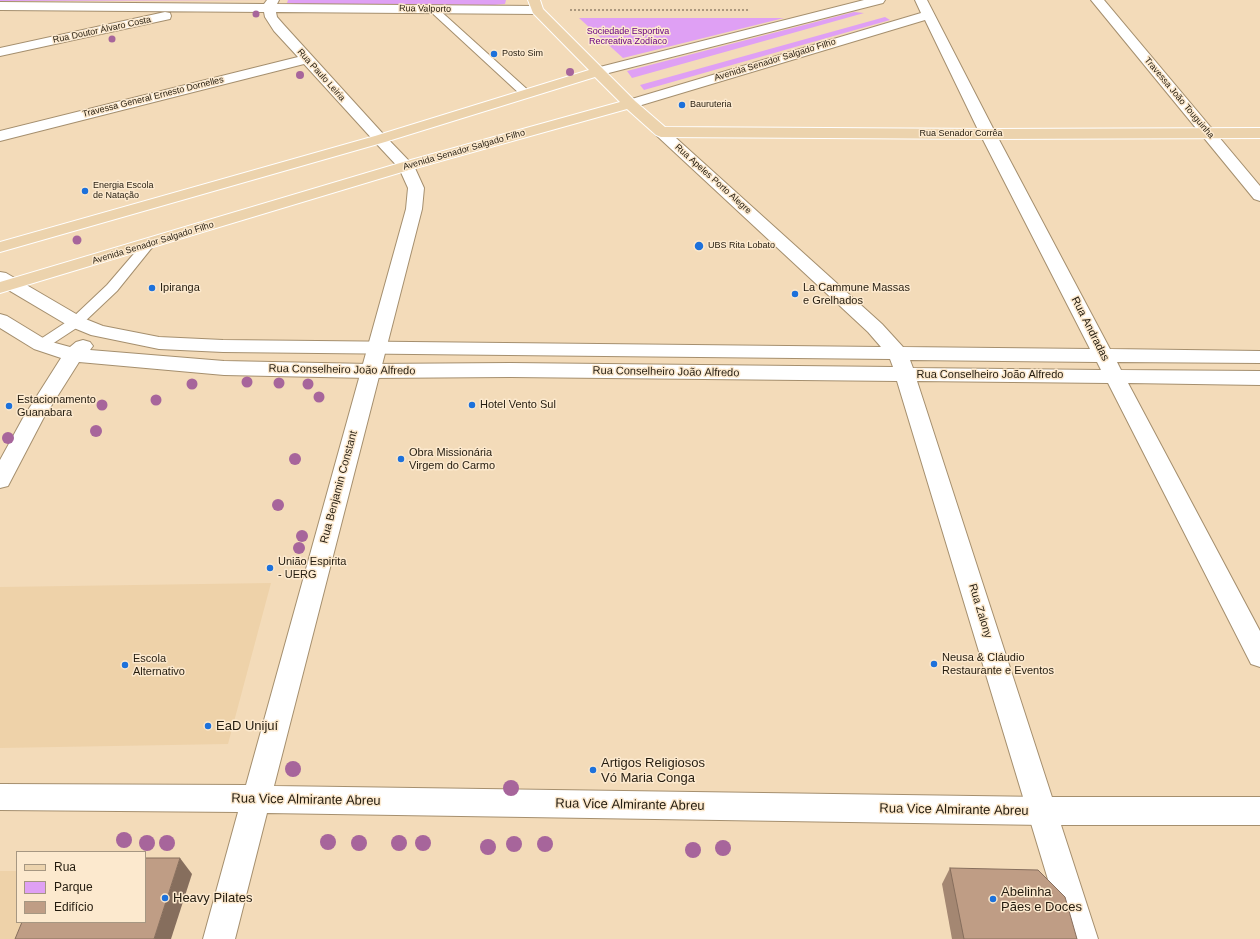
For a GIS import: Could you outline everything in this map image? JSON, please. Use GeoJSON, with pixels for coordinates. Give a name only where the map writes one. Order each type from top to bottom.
{"type":"FeatureCollection","features":[{"type":"Feature","properties":{"kind":"main road","name":"Rua Apeles Porto Alegre"},"geometry":{"type":"LineString","coordinates":[[535,5],[597,72],[661,132]]}},
{"type":"Feature","properties":{"kind":"main road"},"geometry":{"type":"LineString","coordinates":[[0,247],[380,139],[597,72]]}},
{"type":"Feature","properties":{"kind":"main road","name":"Avenida Senador Salgado Filho"},"geometry":{"type":"LineString","coordinates":[[4,283],[148,244],[406,166],[630,104]]}},
{"type":"Feature","properties":{"kind":"main road","name":"Rua Senador Corrêa"},"geometry":{"type":"LineString","coordinates":[[661,132],[988,134],[1260,133]]}},
{"type":"Feature","properties":{"kind":"street"},"geometry":{"type":"LineString","coordinates":[[597,72],[879,0]]}},
{"type":"Feature","properties":{"kind":"street","name":"Rua Andradas"},"geometry":{"type":"LineString","coordinates":[[922,0],[988,134],[1260,656]]}},
{"type":"Feature","properties":{"kind":"street","name":"Travessa João Touguinha"},"geometry":{"type":"LineString","coordinates":[[1097,0],[1260,196]]}},
{"type":"Feature","properties":{"kind":"street","name":"Rua Valporto"},"geometry":{"type":"LineString","coordinates":[[0,6],[204,8],[271,4],[433,9],[535,5]]}},
{"type":"Feature","properties":{"kind":"street","name":"Rua Paulo Leiria"},"geometry":{"type":"LineString","coordinates":[[271,4],[271,16],[279,28],[380,139]]}},
{"type":"Feature","properties":{"kind":"street","name":"Rua Doutor Álvaro Costa"},"geometry":{"type":"LineString","coordinates":[[0,52],[204,8]]}},
{"type":"Feature","properties":{"kind":"street","name":"Avenida Senador Salgado Filho"},"geometry":{"type":"LineString","coordinates":[[630,104],[929,15]]}},
{"type":"Feature","properties":{"kind":"street","name":"Travessa General Ernesto Dornelles"},"geometry":{"type":"LineString","coordinates":[[0,136],[306,58]]}},
{"type":"Feature","properties":{"kind":"street","name":"Rua Apeles Porto Alegre"},"geometry":{"type":"LineString","coordinates":[[661,132],[875,328],[902,363]]}},
{"type":"Feature","properties":{"kind":"street","name":"Rua Benjamin Constant"},"geometry":{"type":"LineString","coordinates":[[219,939],[369,371],[414,209],[416,188],[406,166],[380,139]]}},
{"type":"Feature","properties":{"kind":"street","name":"Rua Conselheiro João Alfredo"},"geometry":{"type":"LineString","coordinates":[[4,283],[76,322],[98,331],[159,343],[223,346],[724,350],[902,363],[990,374],[1260,378]]}},
{"type":"Feature","properties":{"kind":"street","name":"Rua Conselheiro João Alfredo"},"geometry":{"type":"LineString","coordinates":[[0,320],[42,345],[73,355],[224,368],[369,371],[510,370],[727,373],[902,363],[984,354],[1260,357]]}},
{"type":"Feature","properties":{"kind":"street"},"geometry":{"type":"LineString","coordinates":[[0,480],[33,418],[73,355],[98,331]]}},
{"type":"Feature","properties":{"kind":"street"},"geometry":{"type":"LineString","coordinates":[[510,370],[513,348]]}},
{"type":"Feature","properties":{"kind":"street"},"geometry":{"type":"LineString","coordinates":[[724,350],[727,373]]}},
{"type":"Feature","properties":{"kind":"street"},"geometry":{"type":"LineString","coordinates":[[984,354],[990,374]]}},
{"type":"Feature","properties":{"kind":"street","name":"Rua Zalony"},"geometry":{"type":"LineString","coordinates":[[902,363],[1082,939]]}},
{"type":"Feature","properties":{"kind":"street","name":"Rua Vice Almirante Abreu"},"geometry":{"type":"LineString","coordinates":[[0,797],[256,799],[1043,811],[1260,811]]}},
{"type":"Feature","properties":{"kind":"lane"},"geometry":{"type":"LineString","coordinates":[[433,9],[525,93]]}},
{"type":"Feature","properties":{"kind":"lane"},"geometry":{"type":"LineString","coordinates":[[42,345],[76,322],[112,288],[148,244]]}},
{"type":"Feature","properties":{"kind":"path"},"geometry":{"type":"LineString","coordinates":[[535,5],[753,10]]}},
{"type":"Feature","properties":{"kind":"shaded area","name":"Escola Alternativo"},"geometry":{"type":"Polygon","coordinates":[[[271,583],[228,744],[0,748],[0,587],[271,583]]]}},
{"type":"Feature","properties":{"kind":"shaded area"},"geometry":{"type":"Polygon","coordinates":[[[0,871],[16,871],[16,923],[45,923],[38,939],[0,939],[0,871]]]}},
{"type":"Feature","properties":{"kind":"green space"},"geometry":{"type":"Polygon","coordinates":[[[0,0],[265,0],[0,1],[0,0]]]}},
{"type":"Feature","properties":{"kind":"green space"},"geometry":{"type":"Polygon","coordinates":[[[288,0],[506,0],[505,4],[494,5],[295,4],[287,3],[288,0]]]}},
{"type":"Feature","properties":{"kind":"green space"},"geometry":{"type":"Polygon","coordinates":[[[854,12],[864,13],[632,78],[627,71],[854,12]]]}},
{"type":"Feature","properties":{"kind":"green space"},"geometry":{"type":"Polygon","coordinates":[[[885,17],[890,20],[644,90],[640,85],[885,17]]]}},
{"type":"Feature","properties":{"kind":"green space","name":"Sociedade Esportiva Recreativa Zodíaco"},"geometry":{"type":"Polygon","coordinates":[[[579,18],[784,18],[623,58],[579,18]]]}},
{"type":"Feature","properties":{"kind":"building","name":"Heavy Pilates"},"geometry":{"type":"Polygon","coordinates":[[[146,858],[180,858],[154,939],[15,939],[22,923],[146,923],[146,858]]]}},
{"type":"Feature","properties":{"kind":"building","name":"Abelinha Pães e Doces"},"geometry":{"type":"Polygon","coordinates":[[[950,868],[1038,870],[1065,897],[1077,939],[964,939],[950,868]]]}},
{"type":"Feature","properties":{"kind":"place","name":"Posto Sim"},"geometry":{"type":"Point","coordinates":[494,54]}},
{"type":"Feature","properties":{"kind":"place","name":"Bauruteria"},"geometry":{"type":"Point","coordinates":[682,105]}},
{"type":"Feature","properties":{"kind":"place","name":"Energia Escola de Natação"},"geometry":{"type":"Point","coordinates":[85,191]}},
{"type":"Feature","properties":{"kind":"place","name":"UBS Rita Lobato"},"geometry":{"type":"Point","coordinates":[699,246]}},
{"type":"Feature","properties":{"kind":"place","name":"Ipiranga"},"geometry":{"type":"Point","coordinates":[152,288]}},
{"type":"Feature","properties":{"kind":"place","name":"La Cammune Massas e Grelhados"},"geometry":{"type":"Point","coordinates":[795,294]}},
{"type":"Feature","properties":{"kind":"place","name":"Hotel Vento Sul"},"geometry":{"type":"Point","coordinates":[472,405]}},
{"type":"Feature","properties":{"kind":"place","name":"Estacionamento Guanabara"},"geometry":{"type":"Point","coordinates":[9,406]}},
{"type":"Feature","properties":{"kind":"place","name":"Obra Missionária Virgem do Carmo"},"geometry":{"type":"Point","coordinates":[401,459]}},
{"type":"Feature","properties":{"kind":"place","name":"União Espirita - UERG"},"geometry":{"type":"Point","coordinates":[270,568]}},
{"type":"Feature","properties":{"kind":"place","name":"Neusa & Cláudio Restaurante e Eventos"},"geometry":{"type":"Point","coordinates":[934,664]}},
{"type":"Feature","properties":{"kind":"place","name":"Escola Alternativo"},"geometry":{"type":"Point","coordinates":[125,665]}},
{"type":"Feature","properties":{"kind":"place","name":"EaD Unijuí"},"geometry":{"type":"Point","coordinates":[208,726]}},
{"type":"Feature","properties":{"kind":"place","name":"Artigos Religiosos Vó Maria Conga"},"geometry":{"type":"Point","coordinates":[593,770]}},
{"type":"Feature","properties":{"kind":"place","name":"Heavy Pilates"},"geometry":{"type":"Point","coordinates":[165,898]}},
{"type":"Feature","properties":{"kind":"place","name":"Abelinha Pães e Doces"},"geometry":{"type":"Point","coordinates":[993,899]}}]}
